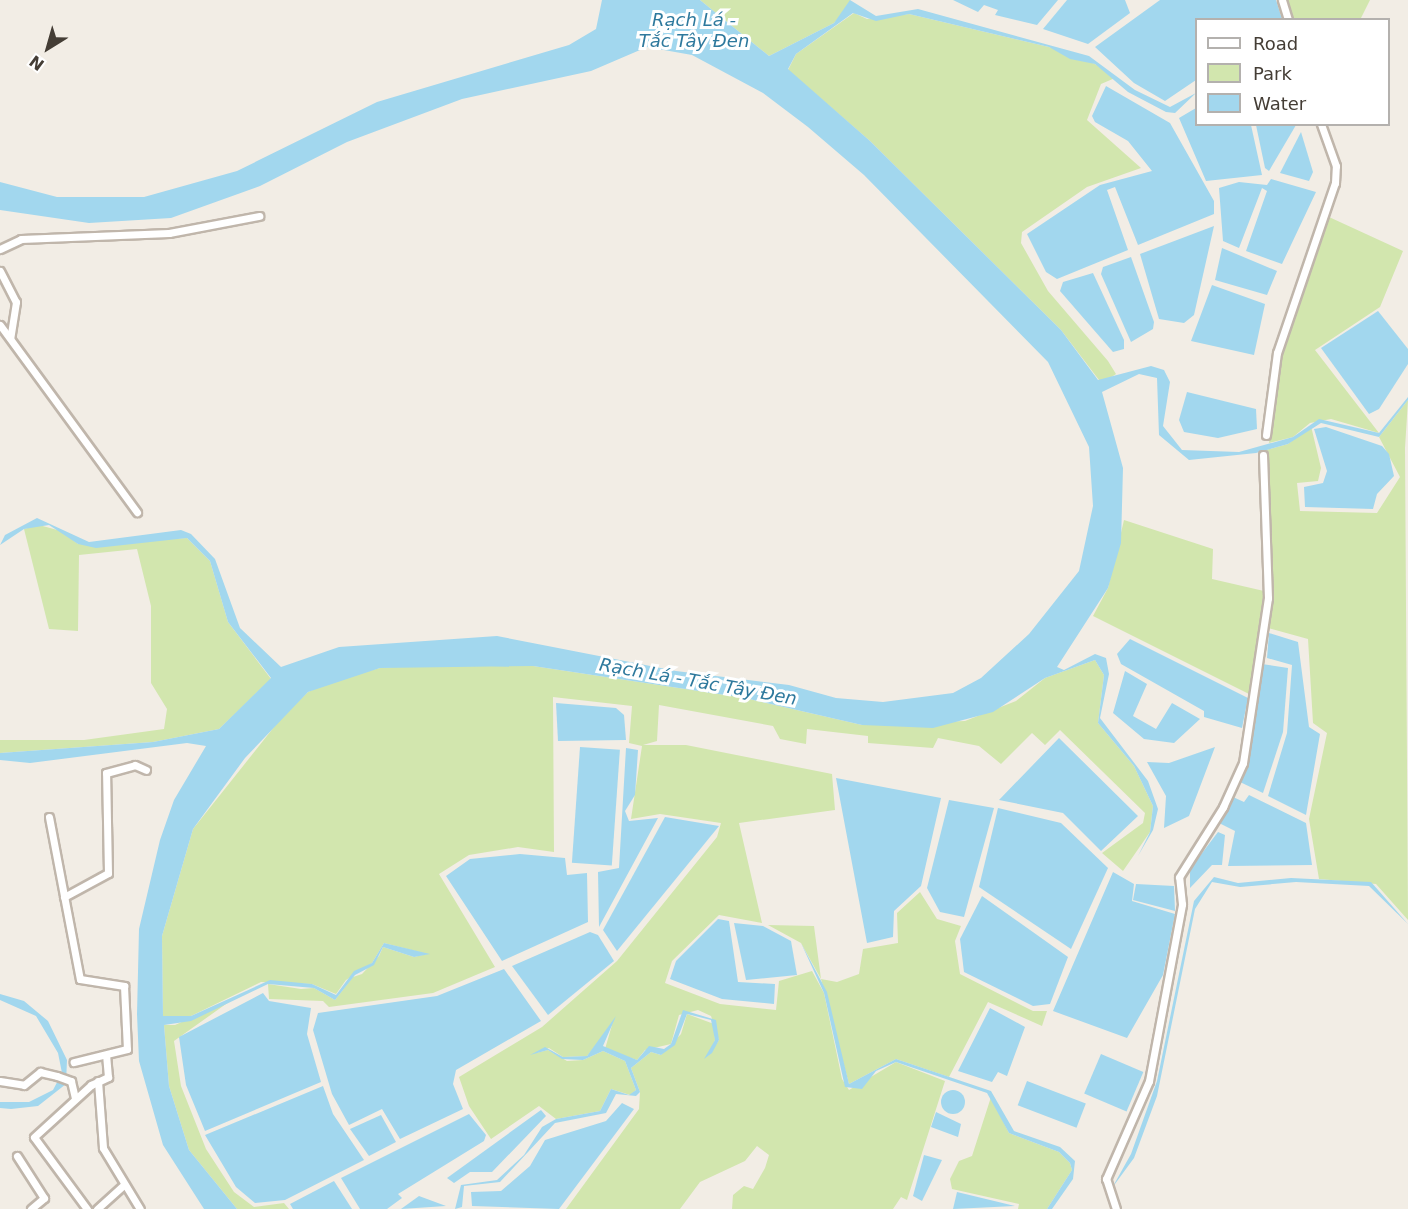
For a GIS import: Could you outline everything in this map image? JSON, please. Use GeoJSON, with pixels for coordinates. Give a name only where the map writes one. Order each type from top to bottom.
{"type":"FeatureCollection","features":[{"type":"Feature","properties":{"kind":"street"},"geometry":{"type":"LineString","coordinates":[[1282,0],[1287,18]]}},
{"type":"Feature","properties":{"kind":"street"},"geometry":{"type":"LineString","coordinates":[[1266,435],[1277,352],[1335,183],[1336,166],[1322,126]]}},
{"type":"Feature","properties":{"kind":"street"},"geometry":{"type":"LineString","coordinates":[[0,249],[21,239],[169,233],[259,216]]}},
{"type":"Feature","properties":{"kind":"street"},"geometry":{"type":"LineString","coordinates":[[0,270],[16,302],[10,338]]}},
{"type":"Feature","properties":{"kind":"street"},"geometry":{"type":"LineString","coordinates":[[0,325],[137,512]]}},
{"type":"Feature","properties":{"kind":"street"},"geometry":{"type":"LineString","coordinates":[[1116,1209],[1106,1179],[1149,1080],[1182,904],[1179,877],[1243,763],[1268,598],[1263,455]]}},
{"type":"Feature","properties":{"kind":"street"},"geometry":{"type":"LineString","coordinates":[[64,897],[108,873],[106,772],[135,765],[146,770]]}},
{"type":"Feature","properties":{"kind":"street"},"geometry":{"type":"LineString","coordinates":[[49,818],[80,979],[124,986],[128,1046],[106,1056],[74,1062]]}},
{"type":"Feature","properties":{"kind":"street"},"geometry":{"type":"LineString","coordinates":[[87,1209],[34,1140],[75,1099],[98,1081],[108,1077],[106,1056]]}},
{"type":"Feature","properties":{"kind":"street"},"geometry":{"type":"LineString","coordinates":[[0,1081],[24,1085],[40,1072],[57,1076],[69,1079],[75,1099]]}},
{"type":"Feature","properties":{"kind":"street"},"geometry":{"type":"LineString","coordinates":[[98,1081],[104,1148],[140,1209]]}},
{"type":"Feature","properties":{"kind":"street"},"geometry":{"type":"LineString","coordinates":[[17,1156],[44,1198],[31,1209]]}},
{"type":"Feature","properties":{"kind":"street"},"geometry":{"type":"LineString","coordinates":[[97,1209],[124,1185]]}},
{"type":"Feature","properties":{"kind":"green space"},"geometry":{"type":"Polygon","coordinates":[[[700,0],[850,0],[850,5],[834,23],[769,56],[700,0]]]}},
{"type":"Feature","properties":{"kind":"green space"},"geometry":{"type":"Polygon","coordinates":[[[1286,0],[1370,0],[1361,18],[1293,18],[1286,0]]]}},
{"type":"Feature","properties":{"kind":"green space"},"geometry":{"type":"Polygon","coordinates":[[[854,13],[867,19],[909,14],[1049,47],[1095,64],[1115,78],[1101,84],[1087,120],[1141,168],[1087,187],[1022,232],[1021,243],[1048,291],[1108,361],[1116,374],[1107,380],[1099,380],[1061,330],[870,141],[788,70],[796,54],[854,13]]]}},
{"type":"Feature","properties":{"kind":"green space"},"geometry":{"type":"Polygon","coordinates":[[[1329,217],[1403,251],[1380,307],[1315,350],[1379,433],[1331,419],[1310,423],[1293,437],[1269,443],[1280,355],[1329,217]]]}},
{"type":"Feature","properties":{"kind":"green space"},"geometry":{"type":"Polygon","coordinates":[[[1408,400],[1405,448],[1408,920],[1376,884],[1319,879],[1309,819],[1327,733],[1313,723],[1308,639],[1268,628],[1272,598],[1266,450],[1288,444],[1311,426],[1321,468],[1318,481],[1297,483],[1300,511],[1377,513],[1400,477],[1379,437],[1408,400]]]}},
{"type":"Feature","properties":{"kind":"green space"},"geometry":{"type":"Polygon","coordinates":[[[1124,520],[1213,549],[1212,579],[1264,591],[1249,694],[1093,616],[1108,588],[1124,520]]]}},
{"type":"Feature","properties":{"kind":"green space"},"geometry":{"type":"Polygon","coordinates":[[[39,525],[61,531],[78,544],[187,538],[210,561],[228,622],[271,679],[219,729],[153,742],[0,753],[0,740],[84,740],[164,729],[167,709],[151,683],[151,606],[137,549],[79,555],[78,631],[49,629],[24,529],[39,525]]]}},
{"type":"Feature","properties":{"kind":"green space"},"geometry":{"type":"Polygon","coordinates":[[[1095,660],[1104,675],[1098,723],[1134,766],[1153,806],[1150,832],[1123,871],[1102,853],[1143,823],[1145,813],[1060,730],[1045,745],[1032,733],[1001,764],[979,746],[938,738],[933,748],[868,743],[868,736],[807,729],[806,744],[780,739],[773,726],[659,705],[657,741],[643,745],[686,745],[832,774],[835,810],[739,823],[762,923],[719,915],[672,961],[665,983],[720,1004],[776,1010],[779,981],[812,971],[824,993],[842,1079],[849,1090],[896,1062],[945,1081],[907,1200],[901,1197],[893,1209],[732,1209],[733,1195],[744,1186],[753,1189],[765,1168],[769,1155],[757,1146],[745,1161],[700,1182],[680,1209],[566,1209],[639,1109],[640,1092],[631,1068],[651,1052],[661,1055],[681,1034],[687,1014],[714,1024],[711,1016],[698,1010],[679,1015],[671,1044],[645,1050],[637,1060],[605,1049],[612,1025],[587,1056],[563,1057],[549,1048],[536,1053],[548,1050],[567,1061],[583,1060],[603,1051],[625,1061],[636,1090],[630,1095],[611,1089],[600,1111],[556,1119],[539,1106],[491,1139],[469,1106],[459,1077],[542,1027],[617,961],[717,837],[721,823],[660,814],[631,819],[642,746],[629,743],[632,706],[553,697],[554,852],[518,847],[469,855],[439,874],[495,967],[433,993],[329,1007],[323,1001],[269,999],[268,984],[301,989],[314,988],[335,1000],[353,977],[362,974],[379,956],[383,947],[414,957],[427,954],[384,943],[372,963],[346,980],[336,994],[312,984],[261,982],[191,1016],[163,1016],[162,936],[193,829],[282,717],[308,692],[336,680],[380,668],[432,664],[533,666],[745,698],[862,725],[965,721],[1016,701],[1045,678],[1095,660]],[[714,1025],[715,1040],[708,1056],[719,1040],[714,1025]]]}},
{"type":"Feature","properties":{"kind":"green space"},"geometry":{"type":"Polygon","coordinates":[[[920,892],[937,919],[961,926],[955,941],[960,974],[1033,1011],[1047,1011],[1042,1026],[988,1002],[949,1077],[896,1059],[849,1084],[821,979],[837,982],[859,974],[863,949],[898,943],[897,913],[920,892]]]}},
{"type":"Feature","properties":{"kind":"green space"},"geometry":{"type":"Polygon","coordinates":[[[768,925],[814,926],[821,979],[801,943],[768,925]]]}},
{"type":"Feature","properties":{"kind":"green space"},"geometry":{"type":"Polygon","coordinates":[[[233,999],[174,1041],[181,1086],[206,1149],[234,1192],[254,1207],[284,1203],[289,1209],[237,1209],[189,1150],[169,1086],[164,1025],[175,1025],[233,999]]]}},
{"type":"Feature","properties":{"kind":"green space"},"geometry":{"type":"Polygon","coordinates":[[[991,1097],[1009,1133],[1059,1152],[1070,1163],[1072,1170],[1047,1209],[1018,1209],[1019,1204],[952,1189],[950,1179],[959,1161],[972,1156],[991,1097]]]}},
{"type":"Feature","properties":{"kind":"water","name":"Rạch Lá - Tắc Tây Đen"},"geometry":{"type":"Polygon","coordinates":[[[602,0],[700,0],[769,56],[834,23],[850,0],[876,16],[918,9],[1089,56],[1135,90],[1170,107],[1195,94],[1175,113],[1166,112],[1128,92],[1095,64],[1070,59],[1049,47],[909,14],[876,21],[853,13],[796,54],[788,69],[870,141],[1061,330],[1098,380],[1151,366],[1164,370],[1170,382],[1163,426],[1182,450],[1239,452],[1293,437],[1319,419],[1379,433],[1408,397],[1408,400],[1379,437],[1321,423],[1288,444],[1256,453],[1189,460],[1159,435],[1157,378],[1139,374],[1102,392],[1123,468],[1121,543],[1108,588],[1057,667],[1064,670],[1095,654],[1106,658],[1109,674],[1100,718],[1148,781],[1158,809],[1153,830],[1138,856],[1150,832],[1153,806],[1134,766],[1098,723],[1104,675],[1095,660],[1045,678],[993,712],[933,728],[862,725],[745,698],[533,666],[380,668],[308,692],[245,758],[193,829],[162,936],[163,1016],[191,1016],[270,980],[312,984],[336,995],[354,971],[372,963],[384,943],[430,954],[414,957],[383,947],[374,965],[355,975],[335,1000],[314,988],[268,984],[191,1021],[164,1025],[169,1086],[189,1150],[237,1209],[204,1209],[163,1145],[139,1061],[137,1014],[139,929],[160,840],[174,800],[206,746],[187,743],[30,763],[0,760],[0,753],[153,742],[219,729],[271,678],[228,622],[210,561],[187,538],[96,548],[78,544],[49,525],[24,529],[0,545],[5,535],[37,518],[89,542],[181,530],[191,534],[215,559],[240,628],[281,667],[339,647],[497,636],[676,671],[789,685],[836,698],[883,702],[953,693],[981,678],[1029,634],[1079,571],[1093,506],[1089,447],[1048,362],[864,175],[808,127],[763,93],[692,55],[647,47],[591,71],[462,99],[347,142],[260,186],[171,218],[89,223],[0,210],[0,182],[57,197],[144,197],[237,171],[377,102],[569,45],[596,29],[602,0]]]}},
{"type":"Feature","properties":{"kind":"water"},"geometry":{"type":"Polygon","coordinates":[[[953,0],[1058,0],[1037,25],[995,15],[998,10],[984,5],[978,12],[953,0]]]}},
{"type":"Feature","properties":{"kind":"water"},"geometry":{"type":"Polygon","coordinates":[[[1067,0],[1125,0],[1130,13],[1088,44],[1043,29],[1067,0]]]}},
{"type":"Feature","properties":{"kind":"water"},"geometry":{"type":"Polygon","coordinates":[[[1160,0],[1276,0],[1282,18],[1195,18],[1195,81],[1165,101],[1134,83],[1095,47],[1160,0]]]}},
{"type":"Feature","properties":{"kind":"water"},"geometry":{"type":"Polygon","coordinates":[[[1106,86],[1170,123],[1214,201],[1214,214],[1138,245],[1115,187],[1107,190],[1128,250],[1057,279],[1046,272],[1027,234],[1100,185],[1152,171],[1128,141],[1095,122],[1092,116],[1106,86]]]}},
{"type":"Feature","properties":{"kind":"water"},"geometry":{"type":"Polygon","coordinates":[[[1195,109],[1195,126],[1251,126],[1262,175],[1206,181],[1179,118],[1195,109]]]}},
{"type":"Feature","properties":{"kind":"water"},"geometry":{"type":"Polygon","coordinates":[[[1256,126],[1295,126],[1269,171],[1265,168],[1256,126]]]}},
{"type":"Feature","properties":{"kind":"water"},"geometry":{"type":"Polygon","coordinates":[[[1301,132],[1313,172],[1309,181],[1280,173],[1301,132]]]}},
{"type":"Feature","properties":{"kind":"water"},"geometry":{"type":"Polygon","coordinates":[[[1271,179],[1316,192],[1282,264],[1246,251],[1267,191],[1262,188],[1239,248],[1223,241],[1219,188],[1239,182],[1267,185],[1271,179]]]}},
{"type":"Feature","properties":{"kind":"water"},"geometry":{"type":"Polygon","coordinates":[[[1214,226],[1194,315],[1184,323],[1159,319],[1140,254],[1214,226]]]}},
{"type":"Feature","properties":{"kind":"water"},"geometry":{"type":"Polygon","coordinates":[[[1222,248],[1277,271],[1267,295],[1215,280],[1222,248]]]}},
{"type":"Feature","properties":{"kind":"water"},"geometry":{"type":"Polygon","coordinates":[[[1131,257],[1154,322],[1153,329],[1131,342],[1101,274],[1103,267],[1131,257]]]}},
{"type":"Feature","properties":{"kind":"water"},"geometry":{"type":"Polygon","coordinates":[[[1093,273],[1124,340],[1124,349],[1113,352],[1060,291],[1063,282],[1093,273]]]}},
{"type":"Feature","properties":{"kind":"water"},"geometry":{"type":"Polygon","coordinates":[[[1212,285],[1265,304],[1254,355],[1191,341],[1212,285]]]}},
{"type":"Feature","properties":{"kind":"water"},"geometry":{"type":"Polygon","coordinates":[[[1378,311],[1408,349],[1408,364],[1379,409],[1369,414],[1321,348],[1378,311]]]}},
{"type":"Feature","properties":{"kind":"water"},"geometry":{"type":"Polygon","coordinates":[[[1187,392],[1256,409],[1257,429],[1218,438],[1184,432],[1179,420],[1187,392]]]}},
{"type":"Feature","properties":{"kind":"water"},"geometry":{"type":"Polygon","coordinates":[[[1326,427],[1382,446],[1389,454],[1394,476],[1377,494],[1373,509],[1305,507],[1304,487],[1323,483],[1327,471],[1314,429],[1326,427]]]}},
{"type":"Feature","properties":{"kind":"water"},"geometry":{"type":"Polygon","coordinates":[[[1269,633],[1298,642],[1309,727],[1320,734],[1306,815],[1268,796],[1287,733],[1292,665],[1267,658],[1269,633]]]}},
{"type":"Feature","properties":{"kind":"water"},"geometry":{"type":"Polygon","coordinates":[[[1130,639],[1248,698],[1242,728],[1204,717],[1204,711],[1121,664],[1117,654],[1130,639]]]}},
{"type":"Feature","properties":{"kind":"water"},"geometry":{"type":"Polygon","coordinates":[[[1262,664],[1288,668],[1283,732],[1263,793],[1240,782],[1262,664]]]}},
{"type":"Feature","properties":{"kind":"water"},"geometry":{"type":"Polygon","coordinates":[[[1125,671],[1147,684],[1133,716],[1156,729],[1172,703],[1200,719],[1174,743],[1144,739],[1113,713],[1125,671]]]}},
{"type":"Feature","properties":{"kind":"water"},"geometry":{"type":"Polygon","coordinates":[[[556,703],[616,708],[624,715],[626,740],[558,741],[556,703]]]}},
{"type":"Feature","properties":{"kind":"water"},"geometry":{"type":"Polygon","coordinates":[[[1059,738],[1138,816],[1101,851],[1063,813],[999,800],[1059,738]]]}},
{"type":"Feature","properties":{"kind":"water"},"geometry":{"type":"Polygon","coordinates":[[[580,747],[620,750],[612,866],[572,863],[580,747]]]}},
{"type":"Feature","properties":{"kind":"water"},"geometry":{"type":"Polygon","coordinates":[[[1215,747],[1189,816],[1164,828],[1166,796],[1147,762],[1169,763],[1215,747]]]}},
{"type":"Feature","properties":{"kind":"water"},"geometry":{"type":"Polygon","coordinates":[[[626,748],[638,750],[635,795],[625,811],[629,821],[658,818],[599,927],[598,872],[619,868],[626,748]]]}},
{"type":"Feature","properties":{"kind":"water"},"geometry":{"type":"Polygon","coordinates":[[[836,778],[941,798],[921,886],[894,911],[893,937],[867,943],[836,778]]]}},
{"type":"Feature","properties":{"kind":"water"},"geometry":{"type":"Polygon","coordinates":[[[1249,795],[1306,823],[1312,865],[1228,866],[1235,831],[1219,823],[1233,797],[1244,802],[1249,795]]]}},
{"type":"Feature","properties":{"kind":"water"},"geometry":{"type":"Polygon","coordinates":[[[949,800],[994,808],[964,917],[940,912],[927,888],[949,800]]]}},
{"type":"Feature","properties":{"kind":"water"},"geometry":{"type":"Polygon","coordinates":[[[998,808],[1061,823],[1108,868],[1071,949],[979,887],[998,808]]]}},
{"type":"Feature","properties":{"kind":"water"},"geometry":{"type":"Polygon","coordinates":[[[665,817],[719,826],[617,951],[603,930],[665,817]]]}},
{"type":"Feature","properties":{"kind":"water"},"geometry":{"type":"Polygon","coordinates":[[[1218,832],[1225,835],[1222,865],[1212,865],[1190,888],[1190,869],[1218,832]]]}},
{"type":"Feature","properties":{"kind":"water"},"geometry":{"type":"Polygon","coordinates":[[[520,854],[565,858],[567,875],[587,873],[588,922],[502,961],[446,876],[470,859],[520,854]]]}},
{"type":"Feature","properties":{"kind":"water"},"geometry":{"type":"Polygon","coordinates":[[[1113,872],[1134,884],[1132,901],[1175,914],[1163,975],[1127,1038],[1053,1011],[1113,872]]]}},
{"type":"Feature","properties":{"kind":"water"},"geometry":{"type":"Polygon","coordinates":[[[1214,877],[1238,883],[1291,878],[1371,882],[1408,924],[1369,886],[1296,882],[1240,887],[1212,882],[1195,909],[1157,1096],[1134,1158],[1112,1188],[1131,1154],[1157,1081],[1194,901],[1214,877]]]}},
{"type":"Feature","properties":{"kind":"water"},"geometry":{"type":"Polygon","coordinates":[[[1136,884],[1174,886],[1175,911],[1133,900],[1136,884]]]}},
{"type":"Feature","properties":{"kind":"water"},"geometry":{"type":"Polygon","coordinates":[[[982,896],[1068,957],[1050,1004],[1033,1006],[964,972],[960,939],[982,896]]]}},
{"type":"Feature","properties":{"kind":"water"},"geometry":{"type":"Polygon","coordinates":[[[718,919],[729,921],[738,982],[775,984],[774,1004],[722,999],[670,979],[676,961],[718,919]]]}},
{"type":"Feature","properties":{"kind":"water"},"geometry":{"type":"Polygon","coordinates":[[[734,923],[763,926],[791,941],[797,975],[746,980],[734,923]]]}},
{"type":"Feature","properties":{"kind":"water"},"geometry":{"type":"Polygon","coordinates":[[[590,932],[598,935],[614,961],[548,1015],[512,966],[590,932]]]}},
{"type":"Feature","properties":{"kind":"water"},"geometry":{"type":"Polygon","coordinates":[[[801,943],[827,992],[849,1084],[896,1059],[991,1091],[1014,1131],[1060,1147],[1075,1161],[1073,1179],[1052,1209],[1047,1209],[1072,1170],[1070,1163],[1059,1152],[1009,1133],[987,1093],[896,1062],[876,1071],[862,1089],[845,1087],[824,993],[801,943]]]}},
{"type":"Feature","properties":{"kind":"water"},"geometry":{"type":"Polygon","coordinates":[[[504,969],[541,1021],[456,1070],[453,1084],[463,1109],[400,1139],[382,1109],[349,1125],[332,1094],[313,1030],[318,1013],[437,996],[504,969]]]}},
{"type":"Feature","properties":{"kind":"water"},"geometry":{"type":"Polygon","coordinates":[[[263,993],[269,1001],[311,1008],[307,1034],[321,1082],[205,1131],[186,1085],[179,1037],[263,993]]]}},
{"type":"Feature","properties":{"kind":"water"},"geometry":{"type":"Polygon","coordinates":[[[0,994],[24,1001],[48,1021],[67,1060],[66,1084],[38,1106],[0,1108],[0,1102],[29,1102],[53,1090],[62,1073],[58,1053],[36,1016],[0,1000],[0,994]]]}},
{"type":"Feature","properties":{"kind":"water"},"geometry":{"type":"Polygon","coordinates":[[[990,1008],[1025,1027],[1007,1076],[998,1072],[992,1082],[958,1071],[990,1008]]]}},
{"type":"Feature","properties":{"kind":"water"},"geometry":{"type":"Polygon","coordinates":[[[683,1010],[716,1020],[719,1040],[712,1053],[704,1059],[715,1040],[711,1020],[687,1014],[675,1045],[661,1055],[651,1052],[631,1068],[640,1092],[636,1096],[616,1094],[606,1113],[555,1123],[500,1182],[464,1186],[462,1207],[455,1209],[461,1185],[497,1180],[524,1155],[542,1127],[556,1119],[600,1111],[611,1089],[629,1095],[636,1090],[625,1061],[603,1051],[583,1060],[562,1059],[548,1050],[530,1055],[545,1047],[563,1057],[587,1056],[616,1016],[603,1046],[637,1060],[649,1046],[664,1049],[671,1044],[683,1010]]]}},
{"type":"Feature","properties":{"kind":"water"},"geometry":{"type":"Polygon","coordinates":[[[1101,1054],[1143,1072],[1127,1112],[1084,1094],[1101,1054]]]}},
{"type":"Feature","properties":{"kind":"water"},"geometry":{"type":"Polygon","coordinates":[[[1027,1081],[1086,1104],[1076,1128],[1018,1105],[1027,1081]]]}},
{"type":"Feature","properties":{"kind":"water"},"geometry":{"type":"Polygon","coordinates":[[[323,1086],[333,1114],[364,1160],[285,1200],[255,1203],[236,1187],[205,1135],[323,1086]]]}},
{"type":"Feature","properties":{"kind":"water"},"geometry":{"type":"Polygon","coordinates":[[[953,1090],[962,1093],[965,1102],[962,1111],[953,1114],[944,1111],[941,1102],[944,1093],[953,1090]]]}},
{"type":"Feature","properties":{"kind":"water"},"geometry":{"type":"Polygon","coordinates":[[[622,1103],[634,1109],[559,1209],[472,1206],[471,1192],[501,1191],[530,1166],[545,1140],[606,1121],[622,1103]]]}},
{"type":"Feature","properties":{"kind":"water"},"geometry":{"type":"Polygon","coordinates":[[[541,1110],[546,1116],[492,1172],[470,1172],[454,1183],[447,1178],[541,1110]]]}},
{"type":"Feature","properties":{"kind":"water"},"geometry":{"type":"Polygon","coordinates":[[[936,1112],[961,1124],[958,1137],[931,1127],[936,1112]]]}},
{"type":"Feature","properties":{"kind":"water"},"geometry":{"type":"Polygon","coordinates":[[[469,1114],[486,1135],[484,1141],[398,1194],[402,1198],[387,1209],[360,1209],[341,1178],[469,1114]]]}},
{"type":"Feature","properties":{"kind":"water"},"geometry":{"type":"Polygon","coordinates":[[[381,1115],[396,1142],[369,1156],[350,1129],[381,1115]]]}},
{"type":"Feature","properties":{"kind":"water"},"geometry":{"type":"Polygon","coordinates":[[[924,1155],[942,1160],[922,1201],[913,1196],[924,1155]]]}},
{"type":"Feature","properties":{"kind":"water"},"geometry":{"type":"Polygon","coordinates":[[[334,1181],[352,1209],[293,1209],[290,1204],[334,1181]]]}},
{"type":"Feature","properties":{"kind":"water"},"geometry":{"type":"Polygon","coordinates":[[[957,1192],[1015,1206],[953,1209],[957,1192]]]}},
{"type":"Feature","properties":{"kind":"water"},"geometry":{"type":"Polygon","coordinates":[[[419,1196],[446,1206],[401,1209],[419,1196]]]}}]}
